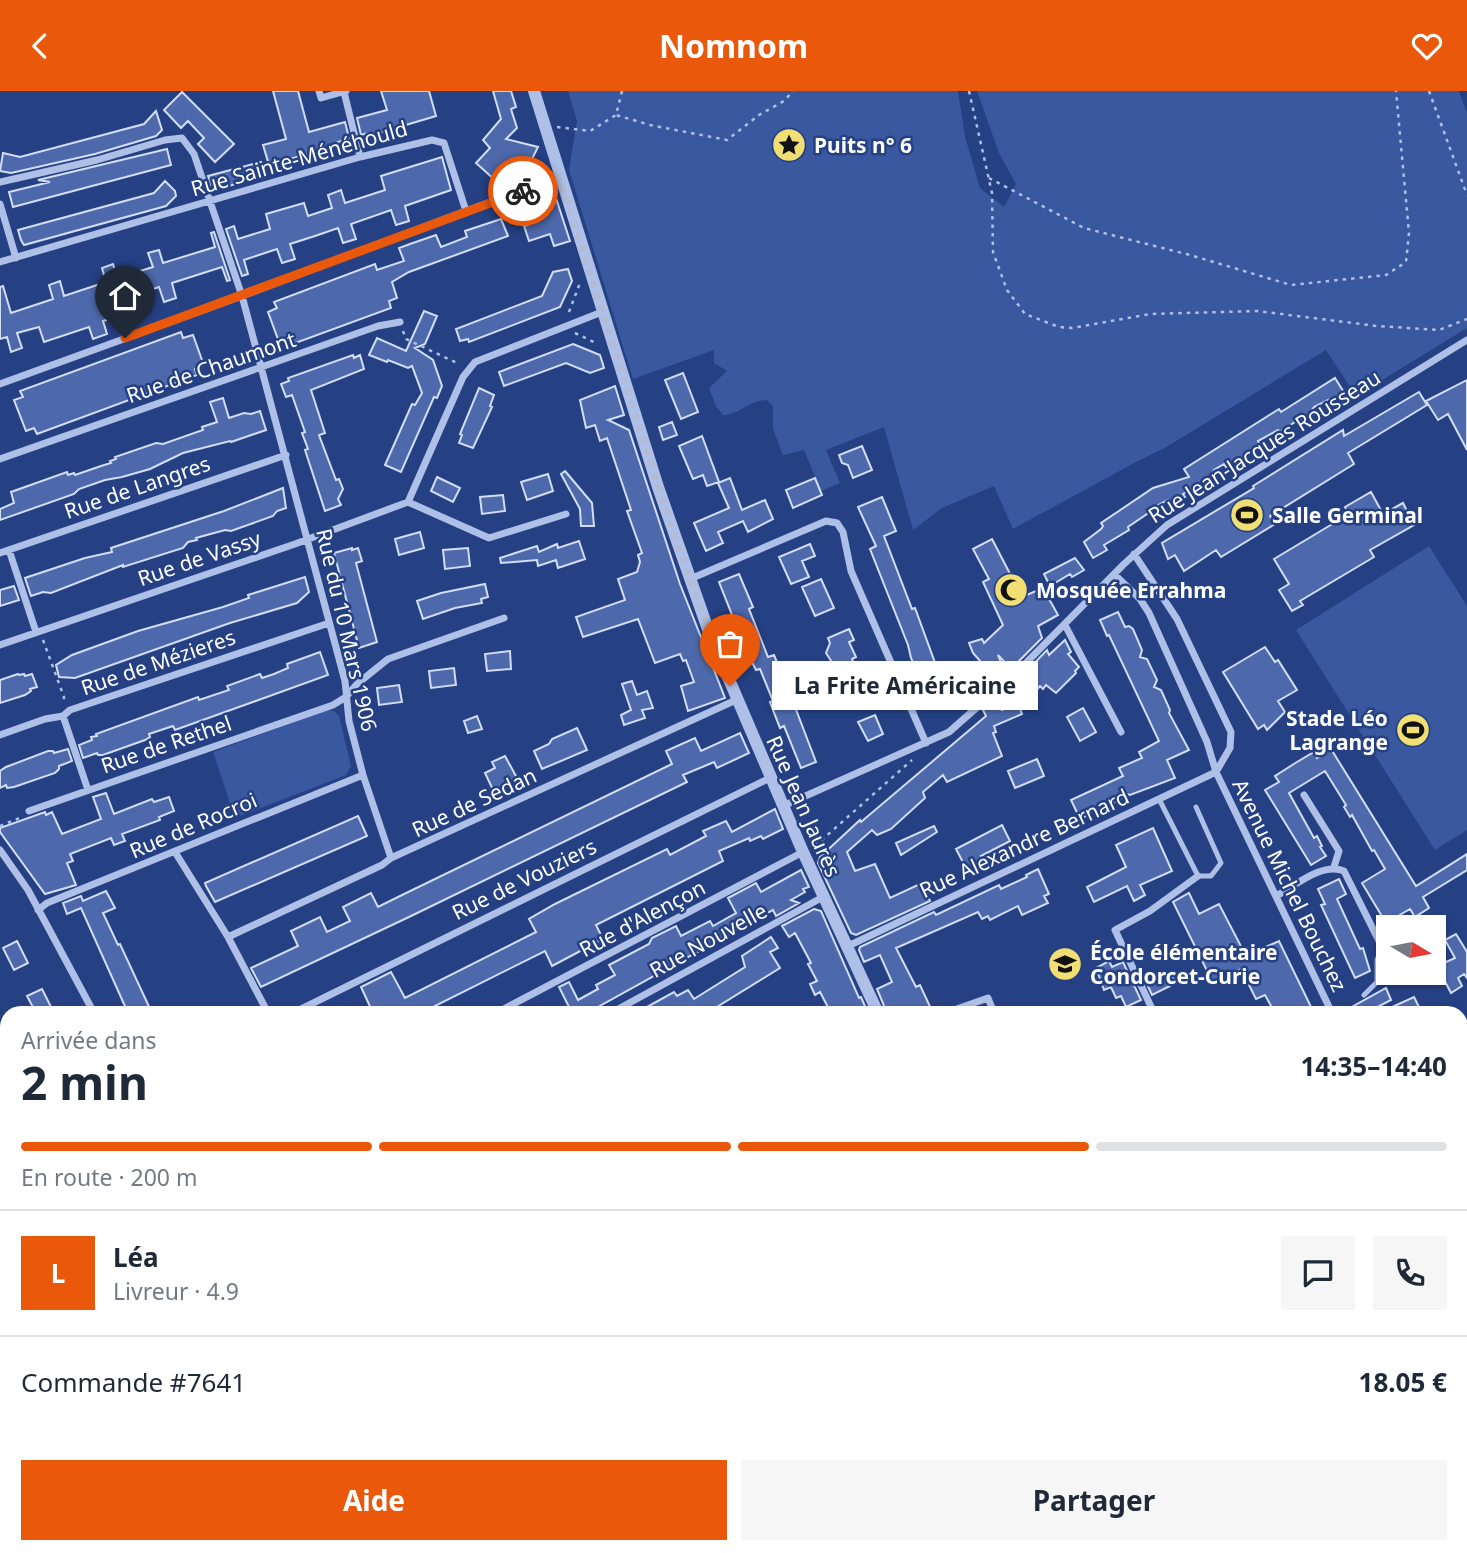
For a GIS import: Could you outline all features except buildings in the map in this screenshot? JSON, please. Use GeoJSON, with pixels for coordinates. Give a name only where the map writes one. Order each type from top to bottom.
{"type":"FeatureCollection","features":[{"type":"Feature","properties":{"kind":"street"},"geometry":{"type":"LineString","coordinates":[[319,91],[321,98],[345,91],[360,157]]}},
{"type":"Feature","properties":{"kind":"street","name":"Rue Jean Jaurès"},"geometry":{"type":"LineString","coordinates":[[534,91],[602,312],[690,579],[736,700],[875,1006]]}},
{"type":"Feature","properties":{"kind":"street","name":"Rue du 10 Mars 1906"},"geometry":{"type":"LineString","coordinates":[[0,182],[97,160],[166,140],[182,138],[194,154],[242,296],[345,681],[349,721],[363,775],[391,859]]}},
{"type":"Feature","properties":{"kind":"street","name":"Rue Sainte-Ménéhould"},"geometry":{"type":"LineString","coordinates":[[0,262],[360,157],[432,140],[444,143],[466,211]]}},
{"type":"Feature","properties":{"kind":"street"},"geometry":{"type":"LineString","coordinates":[[0,384],[559,177]]}},
{"type":"Feature","properties":{"kind":"street"},"geometry":{"type":"LineString","coordinates":[[0,205],[16,258]]}},
{"type":"Feature","properties":{"kind":"street"},"geometry":{"type":"LineString","coordinates":[[566,514],[489,538],[408,502],[468,369],[483,357],[602,312]]}},
{"type":"Feature","properties":{"kind":"street","name":"Rue de Chaumont"},"geometry":{"type":"LineString","coordinates":[[0,459],[378,325],[400,323]]}},
{"type":"Feature","properties":{"kind":"street","name":"Rue Jean-Jacques Rousseau"},"geometry":{"type":"LineString","coordinates":[[783,806],[948,732],[1065,625],[1167,525],[1467,340]]}},
{"type":"Feature","properties":{"kind":"street","name":"Rue de Langres"},"geometry":{"type":"LineString","coordinates":[[0,553],[286,455]]}},
{"type":"Feature","properties":{"kind":"street","name":"Rue de Vassy"},"geometry":{"type":"LineString","coordinates":[[0,645],[408,502]]}},
{"type":"Feature","properties":{"kind":"street"},"geometry":{"type":"LineString","coordinates":[[690,579],[826,521],[837,523],[843,532],[851,571],[926,743]]}},
{"type":"Feature","properties":{"kind":"street"},"geometry":{"type":"LineString","coordinates":[[9,550],[36,632]]}},
{"type":"Feature","properties":{"kind":"street","name":"Avenue Michel Bouchez"},"geometry":{"type":"LineString","coordinates":[[1135,554],[1177,619],[1231,731],[1230,748],[1216,772]]}},
{"type":"Feature","properties":{"kind":"street","name":"Avenue Michel Bouchez"},"geometry":{"type":"LineString","coordinates":[[1114,575],[1139,599],[1149,613],[1207,742],[1216,772],[1329,1006]]}},
{"type":"Feature","properties":{"kind":"street","name":"Rue de Rethel"},"geometry":{"type":"LineString","coordinates":[[29,811],[333,705],[346,697],[357,684],[388,659],[504,618]]}},
{"type":"Feature","properties":{"kind":"street","name":"Rue de Mézieres"},"geometry":{"type":"LineString","coordinates":[[0,735],[45,719],[63,716],[71,710],[329,623]]}},
{"type":"Feature","properties":{"kind":"street"},"geometry":{"type":"LineString","coordinates":[[1065,625],[1121,732]]}},
{"type":"Feature","properties":{"kind":"street","name":"Rue de Sedan"},"geometry":{"type":"LineString","coordinates":[[228,937],[736,700]]}},
{"type":"Feature","properties":{"kind":"street"},"geometry":{"type":"LineString","coordinates":[[63,716],[88,790]]}},
{"type":"Feature","properties":{"kind":"street","name":"Rue Alexandre Bernard"},"geometry":{"type":"LineString","coordinates":[[846,947],[1216,772]]}},
{"type":"Feature","properties":{"kind":"street","name":"Rue de Rocroi"},"geometry":{"type":"LineString","coordinates":[[38,910],[47,903],[363,775]]}},
{"type":"Feature","properties":{"kind":"street","name":"Rue de Vouziers"},"geometry":{"type":"LineString","coordinates":[[307,1006],[770,778]]}},
{"type":"Feature","properties":{"kind":"street"},"geometry":{"type":"LineString","coordinates":[[1304,795],[1339,851],[1335,867]]}},
{"type":"Feature","properties":{"kind":"street"},"geometry":{"type":"LineString","coordinates":[[0,850],[28,890],[90,1006]]}},
{"type":"Feature","properties":{"kind":"street"},"geometry":{"type":"LineString","coordinates":[[175,852],[228,937],[264,1006]]}},
{"type":"Feature","properties":{"kind":"street","name":"Rue d'Alençon"},"geometry":{"type":"LineString","coordinates":[[509,1006],[803,852]]}},
{"type":"Feature","properties":{"kind":"street"},"geometry":{"type":"LineString","coordinates":[[1276,897],[1323,870],[1335,867],[1344,871],[1376,935]]}},
{"type":"Feature","properties":{"kind":"street"},"geometry":{"type":"LineString","coordinates":[[1151,1006],[1115,930],[1150,911],[1198,876]]}},
{"type":"Feature","properties":{"kind":"street","name":"Rue Nouvelle"},"geometry":{"type":"LineString","coordinates":[[624,1006],[823,897]]}},
{"type":"Feature","properties":{"kind":"street"},"geometry":{"type":"LineString","coordinates":[[965,1006],[988,998],[991,1006]]}},
{"type":"Feature","properties":{"kind":"lane"},"geometry":{"type":"LineString","coordinates":[[1159,799],[1198,876],[1211,876],[1221,863],[1196,807]]}},
{"type":"Feature","properties":{"kind":"lane"},"geometry":{"type":"LineString","coordinates":[[1364,995],[1376,983]]}},
{"type":"Feature","properties":{"kind":"path"},"geometry":{"type":"LineString","coordinates":[[547,131],[560,127],[590,131],[616,115],[622,91]]}},
{"type":"Feature","properties":{"kind":"path"},"geometry":{"type":"LineString","coordinates":[[616,115],[650,125],[727,140],[758,115],[784,101],[793,91]]}},
{"type":"Feature","properties":{"kind":"path"},"geometry":{"type":"LineString","coordinates":[[969,91],[989,178],[993,252],[1007,290],[1025,314],[1059,327],[1072,328],[1150,314],[1257,311],[1377,326],[1439,330],[1467,319]]}},
{"type":"Feature","properties":{"kind":"path"},"geometry":{"type":"LineString","coordinates":[[989,178],[1084,228],[1190,255],[1291,285],[1386,275],[1406,262],[1409,233],[1396,91]]}},
{"type":"Feature","properties":{"kind":"path"},"geometry":{"type":"LineString","coordinates":[[1429,91],[1467,195]]}},
{"type":"Feature","properties":{"kind":"path"},"geometry":{"type":"LineString","coordinates":[[400,323],[406,339],[468,369]]}},
{"type":"Feature","properties":{"kind":"path"},"geometry":{"type":"LineString","coordinates":[[36,632],[43,638],[64,697],[63,716]]}},
{"type":"Feature","properties":{"kind":"path"},"geometry":{"type":"LineString","coordinates":[[803,852],[818,844],[912,761],[909,750]]}},
{"type":"Feature","properties":{"kind":"path"},"geometry":{"type":"LineString","coordinates":[[0,826],[27,816],[29,811]]}},
{"type":"Feature","properties":{"kind":"shaded area"},"geometry":{"type":"Polygon","coordinates":[[[568,91],[958,91],[965,137],[980,188],[1004,207],[1016,184],[999,153],[977,91],[1459,91],[1467,113],[1467,328],[1356,396],[1326,350],[1163,449],[1013,529],[994,486],[942,508],[913,530],[884,427],[826,450],[840,483],[821,491],[804,450],[783,455],[773,429],[773,406],[767,400],[723,415],[716,406],[709,388],[727,371],[714,363],[714,350],[633,379],[569,170],[577,121],[568,91]]]}},
{"type":"Feature","properties":{"kind":"shaded area","name":"Stade Léo Lagrange"},"geometry":{"type":"Polygon","coordinates":[[[1429,546],[1467,606],[1467,830],[1435,850],[1296,630],[1429,546]]]}},
{"type":"Feature","properties":{"kind":"shaded area"},"geometry":{"type":"Polygon","coordinates":[[[328,710],[339,716],[351,766],[346,775],[235,818],[213,752],[328,710]]]}},
{"type":"Feature","properties":{"kind":"way so far"},"geometry":{"type":"LineString","coordinates":[[523,191],[559,177],[675,538],[730,686]]}},
{"type":"Feature","properties":{"kind":"place","name":"Puits n° 6"},"geometry":{"type":"Point","coordinates":[789,145]}},
{"type":"Feature","properties":{"kind":"place","name":"Salle Germinal"},"geometry":{"type":"Point","coordinates":[1247,515]}},
{"type":"Feature","properties":{"kind":"place","name":"Mosquée Errahma"},"geometry":{"type":"Point","coordinates":[1011,590]}},
{"type":"Feature","properties":{"kind":"place","name":"La Frite Américaine"},"geometry":{"type":"Point","coordinates":[730,686]}},
{"type":"Feature","properties":{"kind":"place","name":"Stade Léo Lagrange"},"geometry":{"type":"Point","coordinates":[1413,730]}},
{"type":"Feature","properties":{"kind":"place","name":"École élémentaire Condorcet-Curie"},"geometry":{"type":"Point","coordinates":[1065,964]}},
{"type":"Feature","properties":{"kind":"route"},"geometry":{"type":"LineString","coordinates":[[125,338],[523,191]]}}]}
